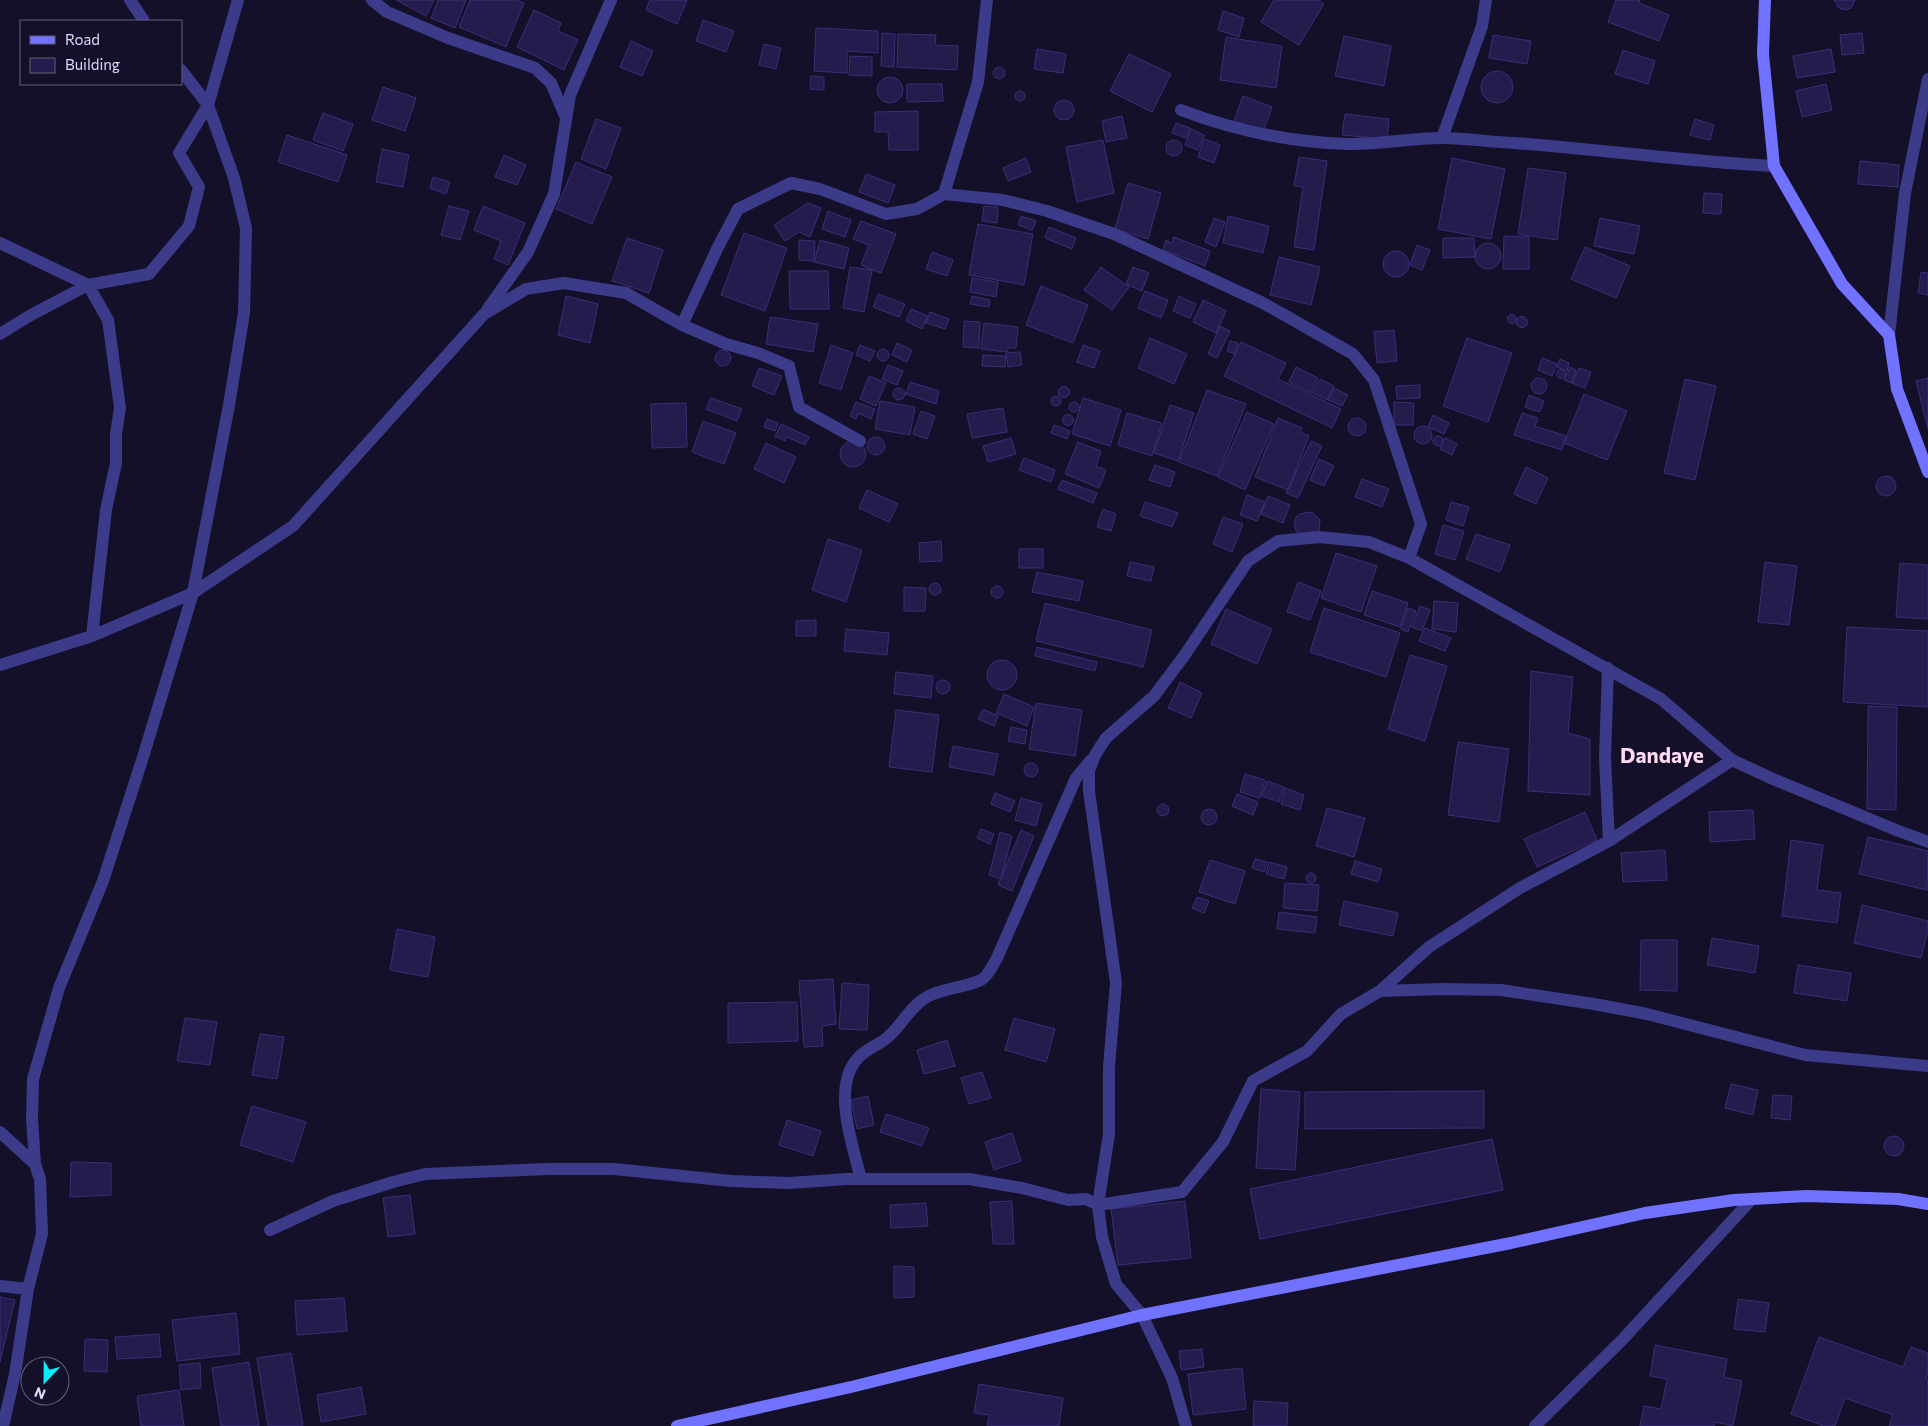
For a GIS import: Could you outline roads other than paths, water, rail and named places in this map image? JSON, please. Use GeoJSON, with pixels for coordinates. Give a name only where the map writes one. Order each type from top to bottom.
{"type":"FeatureCollection","features":[{"type":"Feature","properties":{"kind":"street"},"geometry":{"type":"LineString","coordinates":[[130,0],[143,20]]}},
{"type":"Feature","properties":{"kind":"street"},"geometry":{"type":"LineString","coordinates":[[0,334],[31,315],[88,286],[149,274],[189,226],[199,187],[179,153],[208,105],[238,0]]}},
{"type":"Feature","properties":{"kind":"street"},"geometry":{"type":"LineString","coordinates":[[372,0],[387,12],[448,38],[535,68],[551,84],[566,118]]}},
{"type":"Feature","properties":{"kind":"street"},"geometry":{"type":"LineString","coordinates":[[0,665],[92,636],[193,593],[293,526],[484,314],[528,252],[554,194],[570,95],[611,0]]}},
{"type":"Feature","properties":{"kind":"street"},"geometry":{"type":"LineString","coordinates":[[944,194],[978,82],[986,0]]}},
{"type":"Feature","properties":{"kind":"street"},"geometry":{"type":"LineString","coordinates":[[1442,138],[1482,26],[1486,0]]}},
{"type":"Feature","properties":{"kind":"street"},"geometry":{"type":"LineString","coordinates":[[1765,0],[1763,54],[1774,166],[1842,284],[1889,335]]}},
{"type":"Feature","properties":{"kind":"street"},"geometry":{"type":"LineString","coordinates":[[3,1426],[15,1374],[28,1289],[42,1234],[40,1178],[35,1164],[32,1119],[33,1079],[59,988],[104,881],[144,757],[193,593],[229,405],[244,313],[246,228],[234,178],[208,105],[182,71]]}},
{"type":"Feature","properties":{"kind":"street"},"geometry":{"type":"LineString","coordinates":[[1928,79],[1905,193],[1889,335],[1897,388],[1928,472]]}},
{"type":"Feature","properties":{"kind":"street"},"geometry":{"type":"LineString","coordinates":[[1181,110],[1213,122],[1296,139],[1347,144],[1383,144],[1442,138],[1580,148],[1774,166]]}},
{"type":"Feature","properties":{"kind":"street"},"geometry":{"type":"LineString","coordinates":[[682,325],[717,249],[738,209],[791,183],[820,189],[886,214],[917,209],[944,194],[1003,200],[1047,211],[1114,234],[1263,303],[1353,354],[1374,380],[1421,524],[1409,558]]}},
{"type":"Feature","properties":{"kind":"street"},"geometry":{"type":"LineString","coordinates":[[0,243],[88,286],[108,320],[120,408],[116,434],[116,463],[106,510],[92,636]]}},
{"type":"Feature","properties":{"kind":"street"},"geometry":{"type":"LineString","coordinates":[[484,314],[526,289],[564,283],[626,293],[682,325],[726,344],[758,353],[789,366],[799,407],[860,441]]}},
{"type":"Feature","properties":{"kind":"street"},"geometry":{"type":"LineString","coordinates":[[861,1179],[848,1127],[845,1084],[848,1072],[857,1058],[889,1037],[908,1013],[931,995],[982,980],[997,958],[1076,778],[1106,738],[1154,696],[1184,656],[1248,561],[1278,541],[1319,537],[1369,542],[1409,558],[1661,699],[1732,760],[1928,842]]}},
{"type":"Feature","properties":{"kind":"street"},"geometry":{"type":"LineString","coordinates":[[1608,668],[1605,758],[1609,841]]}},
{"type":"Feature","properties":{"kind":"street"},"geometry":{"type":"LineString","coordinates":[[1095,755],[1089,771],[1089,791],[1116,983],[1109,1067],[1109,1134],[1098,1205],[1102,1237],[1116,1284],[1142,1316],[1172,1378],[1186,1426]]}},
{"type":"Feature","properties":{"kind":"street"},"geometry":{"type":"LineString","coordinates":[[270,1230],[333,1201],[425,1174],[548,1169],[614,1169],[731,1181],[789,1183],[861,1179],[969,1179],[1022,1188],[1068,1200],[1086,1199],[1098,1205],[1182,1192],[1223,1142],[1253,1082],[1307,1051],[1341,1014],[1380,992],[1429,947],[1520,888],[1609,841],[1732,760]]}},
{"type":"Feature","properties":{"kind":"street"},"geometry":{"type":"LineString","coordinates":[[1380,992],[1442,989],[1501,990],[1646,1014],[1805,1055],[1928,1066]]}},
{"type":"Feature","properties":{"kind":"street"},"geometry":{"type":"LineString","coordinates":[[0,1132],[35,1164]]}},
{"type":"Feature","properties":{"kind":"street"},"geometry":{"type":"LineString","coordinates":[[678,1426],[851,1387],[1142,1316],[1510,1243],[1645,1213],[1734,1200],[1807,1196],[1898,1199],[1928,1204]]}},
{"type":"Feature","properties":{"kind":"street"},"geometry":{"type":"LineString","coordinates":[[1535,1426],[1623,1339],[1752,1199]]}},
{"type":"Feature","properties":{"kind":"street"},"geometry":{"type":"LineString","coordinates":[[0,1286],[28,1289]]}},
{"type":"Feature","properties":{"kind":"district","name":"Dandaye"},"geometry":{"type":"Point","coordinates":[1662,756]}}]}
